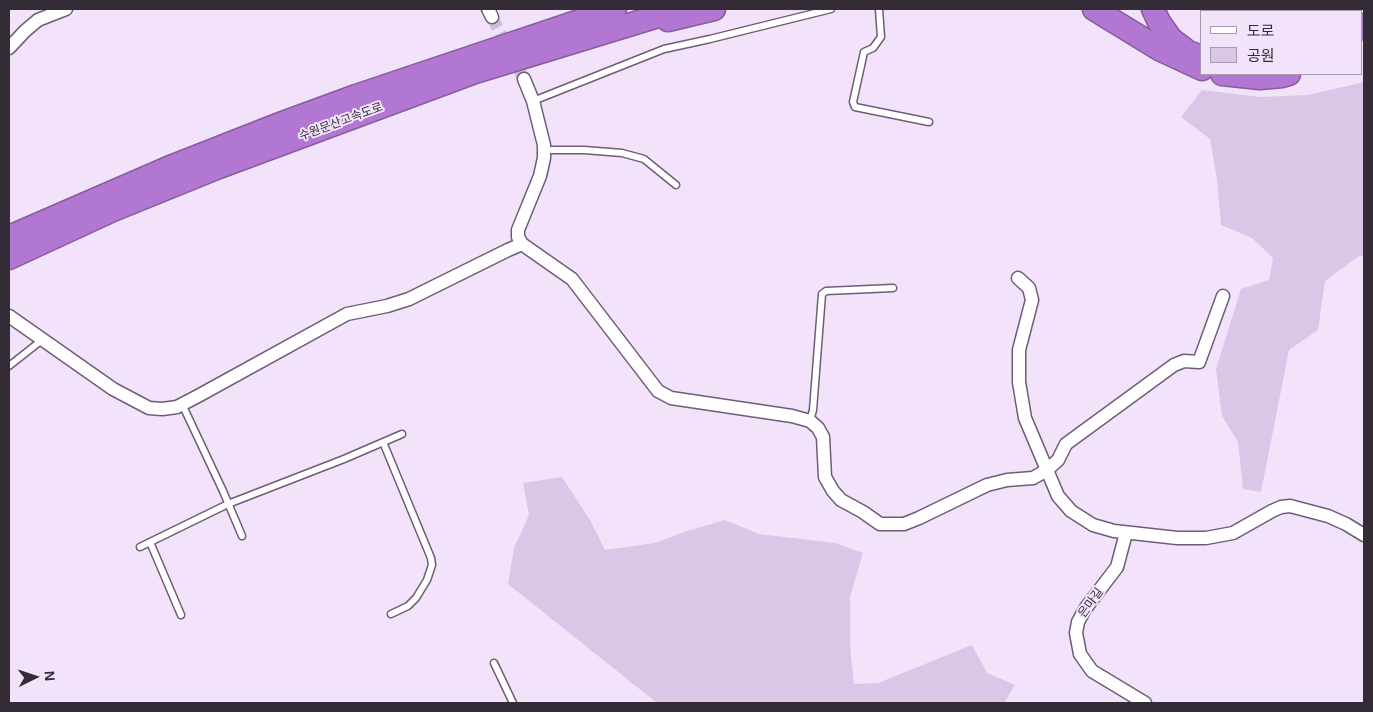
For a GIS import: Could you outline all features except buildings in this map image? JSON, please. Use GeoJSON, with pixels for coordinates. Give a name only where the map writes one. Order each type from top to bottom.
{"type":"FeatureCollection","features":[{"type":"Feature","properties":{"kind":"highway","name":"수원문산고속도로"},"geometry":{"type":"LineString","coordinates":[[9,258],[163,189],[298,138],[362,104],[615,9]]}},
{"type":"Feature","properties":{"kind":"highway","name":"수원문산고속도로"},"geometry":{"type":"LineString","coordinates":[[9,237],[168,168],[280,124],[362,104],[475,72],[681,9]]}},
{"type":"Feature","properties":{"kind":"highway"},"geometry":{"type":"LineString","coordinates":[[543,50],[714,9]]}},
{"type":"Feature","properties":{"kind":"highway"},"geometry":{"type":"LineString","coordinates":[[1094,9],[1161,50],[1200,68]]}},
{"type":"Feature","properties":{"kind":"highway"},"geometry":{"type":"LineString","coordinates":[[1153,9],[1159,22],[1172,39],[1188,52],[1200,57]]}},
{"type":"Feature","properties":{"kind":"highway"},"geometry":{"type":"LineString","coordinates":[[1232,75],[1260,78],[1286,75]]}},
{"type":"Feature","properties":{"kind":"street"},"geometry":{"type":"LineString","coordinates":[[9,48],[25,30],[38,20],[66,9]]}},
{"type":"Feature","properties":{"kind":"street"},"geometry":{"type":"LineString","coordinates":[[524,79],[533,100],[544,150],[540,176],[518,230],[518,237],[522,244],[572,279],[658,391],[671,398],[792,416],[810,421],[818,428],[823,437],[824,477],[833,491],[840,500],[863,512],[880,524],[904,524],[987,485],[1007,480],[1033,478],[1047,470],[1058,460],[1066,444],[1174,364],[1184,361],[1199,362],[1223,296]]}},
{"type":"Feature","properties":{"kind":"street"},"geometry":{"type":"LineString","coordinates":[[9,316],[113,389],[149,408],[162,410],[182,404],[347,314],[387,306],[409,299],[522,244]]}},
{"type":"Feature","properties":{"kind":"street"},"geometry":{"type":"LineString","coordinates":[[1018,278],[1029,288],[1032,300],[1019,350],[1021,401],[1025,418],[1058,496],[1071,511],[1094,525],[1126,533],[1177,538],[1220,536],[1233,533],[1281,507],[1290,506],[1328,516],[1364,535]]}},
{"type":"Feature","properties":{"kind":"street","name":"은마길"},"geometry":{"type":"LineString","coordinates":[[1126,533],[1116,567],[1085,609],[1078,622],[1076,633],[1080,654],[1092,671],[1145,703]]}},
{"type":"Feature","properties":{"kind":"lane"},"geometry":{"type":"LineString","coordinates":[[533,100],[664,49],[831,9]]}},
{"type":"Feature","properties":{"kind":"lane"},"geometry":{"type":"LineString","coordinates":[[879,9],[881,37],[873,48],[864,52],[853,102],[855,107],[929,122]]}},
{"type":"Feature","properties":{"kind":"lane"},"geometry":{"type":"LineString","coordinates":[[544,150],[584,150],[622,153],[644,159],[676,185]]}},
{"type":"Feature","properties":{"kind":"lane"},"geometry":{"type":"LineString","coordinates":[[810,421],[814,410],[822,294],[826,290],[893,288]]}},
{"type":"Feature","properties":{"kind":"lane"},"geometry":{"type":"LineString","coordinates":[[9,366],[42,340]]}},
{"type":"Feature","properties":{"kind":"lane"},"geometry":{"type":"LineString","coordinates":[[182,404],[242,536]]}},
{"type":"Feature","properties":{"kind":"lane"},"geometry":{"type":"LineString","coordinates":[[140,547],[228,504],[344,460],[402,434]]}},
{"type":"Feature","properties":{"kind":"lane"},"geometry":{"type":"LineString","coordinates":[[383,442],[431,558],[432,565],[427,580],[416,598],[408,606],[391,614]]}},
{"type":"Feature","properties":{"kind":"lane"},"geometry":{"type":"LineString","coordinates":[[150,542],[180,615]]}},
{"type":"Feature","properties":{"kind":"lane"},"geometry":{"type":"LineString","coordinates":[[494,663],[513,703]]}},
{"type":"Feature","properties":{"kind":"green space"},"geometry":{"type":"Polygon","coordinates":[[[1364,80],[1364,256],[1359,256],[1325,281],[1318,330],[1289,350],[1261,492],[1243,489],[1238,442],[1222,416],[1216,369],[1241,289],[1269,280],[1273,258],[1252,238],[1221,225],[1217,179],[1210,139],[1181,117],[1202,90],[1260,97],[1308,95],[1360,83],[1364,80]]]}},
{"type":"Feature","properties":{"kind":"green space"},"geometry":{"type":"Polygon","coordinates":[[[562,477],[590,520],[605,550],[655,543],[725,520],[759,534],[835,543],[863,553],[850,597],[850,646],[854,684],[878,683],[972,645],[987,673],[1015,685],[1004,703],[657,703],[508,584],[514,548],[529,515],[523,483],[562,477]]]}},
{"type":"Feature","properties":{"kind":"tunnel"},"geometry":{"type":"LineString","coordinates":[[492,17],[524,79]]}}]}
